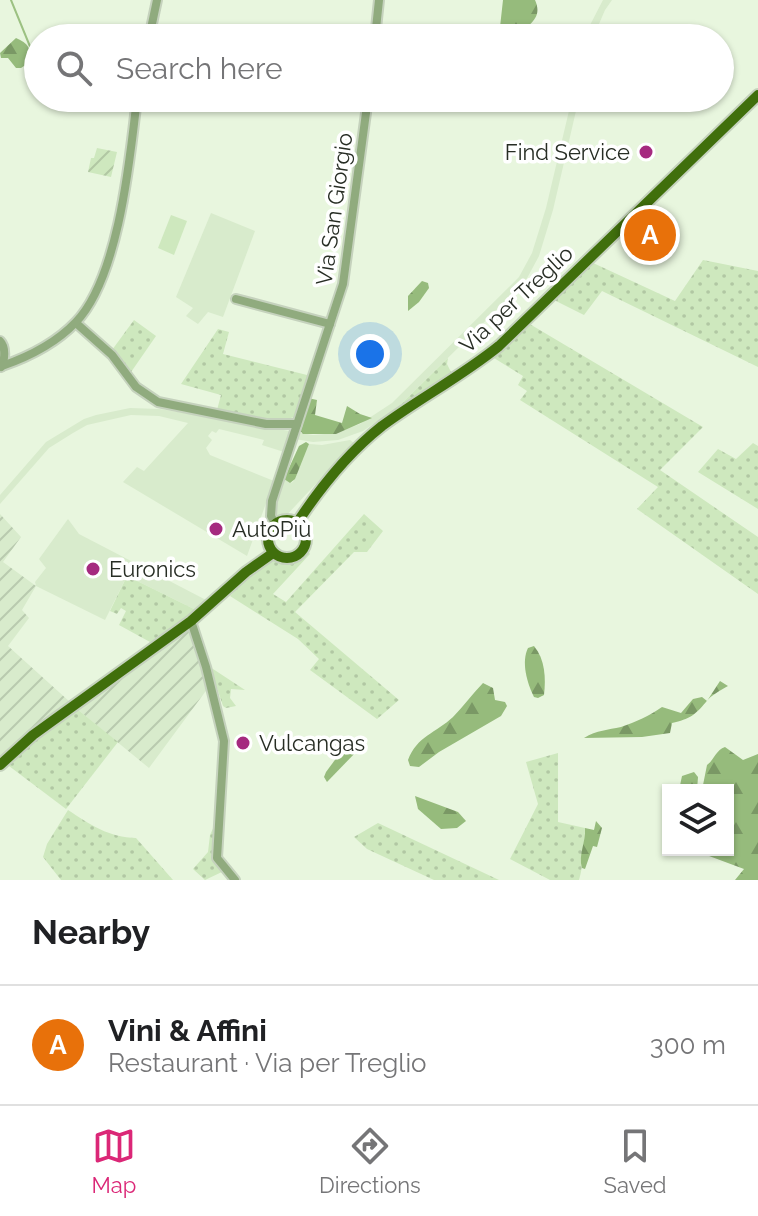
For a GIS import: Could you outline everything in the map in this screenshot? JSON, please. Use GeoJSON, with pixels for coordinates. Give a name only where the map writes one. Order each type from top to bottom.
{"type":"FeatureCollection","features":[{"type":"Feature","properties":{"kind":"main road","name":"Via per Treglio"},"geometry":{"type":"LineString","coordinates":[[297,523],[326,484],[367,440],[392,419],[466,372],[499,346],[758,95]]}},
{"type":"Feature","properties":{"kind":"main road"},"geometry":{"type":"LineString","coordinates":[[283,520],[297,523],[306,537],[303,549],[289,558],[273,553],[268,545],[268,536],[275,524],[283,520]]}},
{"type":"Feature","properties":{"kind":"main road"},"geometry":{"type":"LineString","coordinates":[[0,765],[33,735],[191,621],[246,572],[273,553]]}},
{"type":"Feature","properties":{"kind":"street"},"geometry":{"type":"LineString","coordinates":[[152,24],[157,0]]}},
{"type":"Feature","properties":{"kind":"street"},"geometry":{"type":"LineString","coordinates":[[376,24],[379,0]]}},
{"type":"Feature","properties":{"kind":"street"},"geometry":{"type":"LineString","coordinates":[[0,341],[3,344],[1,367],[30,356],[76,323],[87,307],[108,258],[127,186],[135,112]]}},
{"type":"Feature","properties":{"kind":"street","name":"Via San Giorgio"},"geometry":{"type":"LineString","coordinates":[[275,524],[271,516],[272,501],[343,284],[366,112]]}},
{"type":"Feature","properties":{"kind":"street"},"geometry":{"type":"LineString","coordinates":[[236,299],[330,324]]}},
{"type":"Feature","properties":{"kind":"street"},"geometry":{"type":"LineString","coordinates":[[76,323],[112,355],[136,387],[158,402],[266,424],[297,424]]}},
{"type":"Feature","properties":{"kind":"street"},"geometry":{"type":"LineString","coordinates":[[191,621],[224,741],[217,858],[235,880]]}},
{"type":"Feature","properties":{"kind":"shaded area"},"geometry":{"type":"Polygon","coordinates":[[[603,0],[612,0],[599,24],[591,24],[603,0]]]}},
{"type":"Feature","properties":{"kind":"shaded area"},"geometry":{"type":"Polygon","coordinates":[[[569,112],[576,112],[553,210],[539,256],[525,282],[396,409],[363,431],[338,440],[313,442],[289,438],[284,452],[262,445],[264,440],[219,429],[216,433],[212,431],[208,436],[212,440],[206,448],[210,455],[274,481],[247,556],[123,482],[137,467],[144,471],[188,423],[159,416],[131,415],[87,425],[49,448],[0,504],[0,495],[46,442],[96,415],[130,408],[160,409],[313,435],[336,433],[360,424],[392,403],[519,277],[532,253],[569,112]]]}},
{"type":"Feature","properties":{"kind":"shaded area"},"geometry":{"type":"Polygon","coordinates":[[[97,148],[117,152],[111,177],[88,172],[97,148]]]}},
{"type":"Feature","properties":{"kind":"shaded area"},"geometry":{"type":"Polygon","coordinates":[[[211,213],[255,231],[223,317],[208,312],[198,324],[186,316],[193,308],[176,297],[211,213]]]}},
{"type":"Feature","properties":{"kind":"shaded area"},"geometry":{"type":"Polygon","coordinates":[[[171,215],[187,221],[174,255],[158,248],[171,215]]]}},
{"type":"Feature","properties":{"kind":"shaded area"},"geometry":{"type":"Polygon","coordinates":[[[703,260],[758,271],[758,367],[602,291],[584,315],[554,300],[591,262],[675,301],[703,260]]]}},
{"type":"Feature","properties":{"kind":"shaded area"},"geometry":{"type":"Polygon","coordinates":[[[134,320],[156,336],[129,375],[112,350],[134,320]]]}},
{"type":"Feature","properties":{"kind":"shaded area"},"geometry":{"type":"Polygon","coordinates":[[[528,323],[703,427],[660,470],[758,537],[758,594],[637,509],[658,487],[520,400],[527,391],[518,385],[523,376],[494,358],[528,323]]]}},
{"type":"Feature","properties":{"kind":"shaded area"},"geometry":{"type":"Polygon","coordinates":[[[218,329],[229,332],[223,354],[311,376],[295,417],[278,421],[217,410],[221,395],[181,384],[218,329]]]}},
{"type":"Feature","properties":{"kind":"shaded area"},"geometry":{"type":"Polygon","coordinates":[[[448,358],[447,364],[452,374],[396,409],[448,358]]]}},
{"type":"Feature","properties":{"kind":"shaded area"},"geometry":{"type":"Polygon","coordinates":[[[350,440],[354,443],[283,519],[277,521],[274,515],[284,479],[293,482],[309,444],[350,440]]]}},
{"type":"Feature","properties":{"kind":"shaded area"},"geometry":{"type":"Polygon","coordinates":[[[753,443],[758,446],[758,509],[698,472],[718,449],[736,459],[753,443]]]}},
{"type":"Feature","properties":{"kind":"shaded area"},"geometry":{"type":"Polygon","coordinates":[[[0,514],[21,537],[3,562],[36,586],[22,610],[29,618],[8,646],[70,702],[0,759],[0,514]]]}},
{"type":"Feature","properties":{"kind":"shaded area"},"geometry":{"type":"Polygon","coordinates":[[[364,514],[383,531],[367,552],[354,552],[295,612],[399,700],[377,719],[310,670],[319,659],[298,639],[230,596],[250,572],[264,562],[296,560],[308,551],[310,554],[273,594],[286,602],[364,514]]]}},
{"type":"Feature","properties":{"kind":"shaded area"},"geometry":{"type":"Polygon","coordinates":[[[68,519],[79,534],[208,601],[196,610],[127,576],[105,620],[36,586],[35,582],[46,568],[39,559],[68,519]]]}},
{"type":"Feature","properties":{"kind":"shaded area"},"geometry":{"type":"Polygon","coordinates":[[[127,576],[196,610],[150,642],[119,625],[126,611],[121,608],[117,614],[110,611],[127,576]]]}},
{"type":"Feature","properties":{"kind":"shaded area"},"geometry":{"type":"Polygon","coordinates":[[[189,626],[208,688],[149,768],[77,709],[131,672],[189,626]]]}},
{"type":"Feature","properties":{"kind":"shaded area"},"geometry":{"type":"Polygon","coordinates":[[[210,667],[245,690],[231,689],[230,698],[236,706],[223,706],[210,667]]]}},
{"type":"Feature","properties":{"kind":"shaded area"},"geometry":{"type":"Polygon","coordinates":[[[77,709],[118,742],[66,809],[5,763],[77,709]]]}},
{"type":"Feature","properties":{"kind":"shaded area"},"geometry":{"type":"Polygon","coordinates":[[[558,753],[558,822],[585,828],[579,880],[550,880],[510,859],[538,804],[526,762],[558,753]]]}},
{"type":"Feature","properties":{"kind":"shaded area"},"geometry":{"type":"Polygon","coordinates":[[[68,810],[109,833],[136,838],[173,880],[61,880],[43,857],[47,844],[68,810]]]}},
{"type":"Feature","properties":{"kind":"shaded area"},"geometry":{"type":"Polygon","coordinates":[[[378,823],[499,880],[434,880],[367,849],[354,837],[378,823]]]}},
{"type":"Feature","properties":{"kind":"shaded area"},"geometry":{"type":"Polygon","coordinates":[[[215,824],[214,847],[224,871],[205,880],[193,869],[208,852],[215,824]]]}},
{"type":"Feature","properties":{"kind":"green space"},"geometry":{"type":"Polygon","coordinates":[[[503,0],[535,0],[537,13],[530,24],[500,24],[503,0]]]}},
{"type":"Feature","properties":{"kind":"green space"},"geometry":{"type":"Polygon","coordinates":[[[16,38],[24,43],[24,66],[16,68],[8,58],[1,58],[0,53],[16,38]]]}},
{"type":"Feature","properties":{"kind":"green space"},"geometry":{"type":"Polygon","coordinates":[[[422,281],[428,283],[429,288],[408,311],[408,296],[422,281]]]}},
{"type":"Feature","properties":{"kind":"green space"},"geometry":{"type":"Polygon","coordinates":[[[308,398],[317,400],[315,415],[342,423],[347,406],[372,418],[336,434],[303,434],[298,428],[308,398]]]}},
{"type":"Feature","properties":{"kind":"green space"},"geometry":{"type":"Polygon","coordinates":[[[306,442],[309,444],[295,479],[290,483],[284,479],[299,446],[306,442]]]}},
{"type":"Feature","properties":{"kind":"green space"},"geometry":{"type":"Polygon","coordinates":[[[534,646],[545,675],[544,695],[538,698],[531,691],[525,666],[528,648],[534,646]]]}},
{"type":"Feature","properties":{"kind":"green space"},"geometry":{"type":"Polygon","coordinates":[[[720,681],[728,686],[716,693],[708,700],[720,681]]]}},
{"type":"Feature","properties":{"kind":"green space"},"geometry":{"type":"Polygon","coordinates":[[[483,683],[493,688],[495,700],[505,702],[507,706],[501,716],[419,767],[410,766],[408,760],[416,745],[453,717],[483,683]]]}},
{"type":"Feature","properties":{"kind":"green space"},"geometry":{"type":"Polygon","coordinates":[[[702,697],[707,701],[692,716],[672,723],[670,733],[584,738],[632,723],[662,707],[681,713],[693,699],[702,697]]]}},
{"type":"Feature","properties":{"kind":"green space"},"geometry":{"type":"Polygon","coordinates":[[[346,745],[357,751],[327,782],[324,777],[326,772],[346,745]]]}},
{"type":"Feature","properties":{"kind":"green space"},"geometry":{"type":"Polygon","coordinates":[[[725,747],[743,760],[758,754],[758,880],[735,880],[744,869],[709,856],[734,856],[734,784],[703,784],[707,765],[725,747]]]}},
{"type":"Feature","properties":{"kind":"green space"},"geometry":{"type":"Polygon","coordinates":[[[694,772],[698,777],[697,784],[680,784],[682,776],[694,772]]]}},
{"type":"Feature","properties":{"kind":"green space"},"geometry":{"type":"Polygon","coordinates":[[[415,796],[458,812],[466,821],[457,828],[441,829],[418,809],[415,796]]]}},
{"type":"Feature","properties":{"kind":"green space"},"geometry":{"type":"Polygon","coordinates":[[[596,821],[602,828],[597,847],[593,846],[585,869],[582,868],[581,858],[585,828],[594,830],[596,821]]]}},
{"type":"Feature","properties":{"kind":"waterway"},"geometry":{"type":"LineString","coordinates":[[11,0],[24,32]]}},
{"type":"Feature","properties":{"kind":"place","name":"Find Service"},"geometry":{"type":"Point","coordinates":[646,152]}},
{"type":"Feature","properties":{"kind":"place","name":"Vini & Affini"},"geometry":{"type":"Point","coordinates":[650,235]}},
{"type":"Feature","properties":{"kind":"place","name":"AutoPiù"},"geometry":{"type":"Point","coordinates":[216,529]}},
{"type":"Feature","properties":{"kind":"place","name":"Euronics"},"geometry":{"type":"Point","coordinates":[93,569]}},
{"type":"Feature","properties":{"kind":"place","name":"Vulcangas"},"geometry":{"type":"Point","coordinates":[243,743]}}]}
